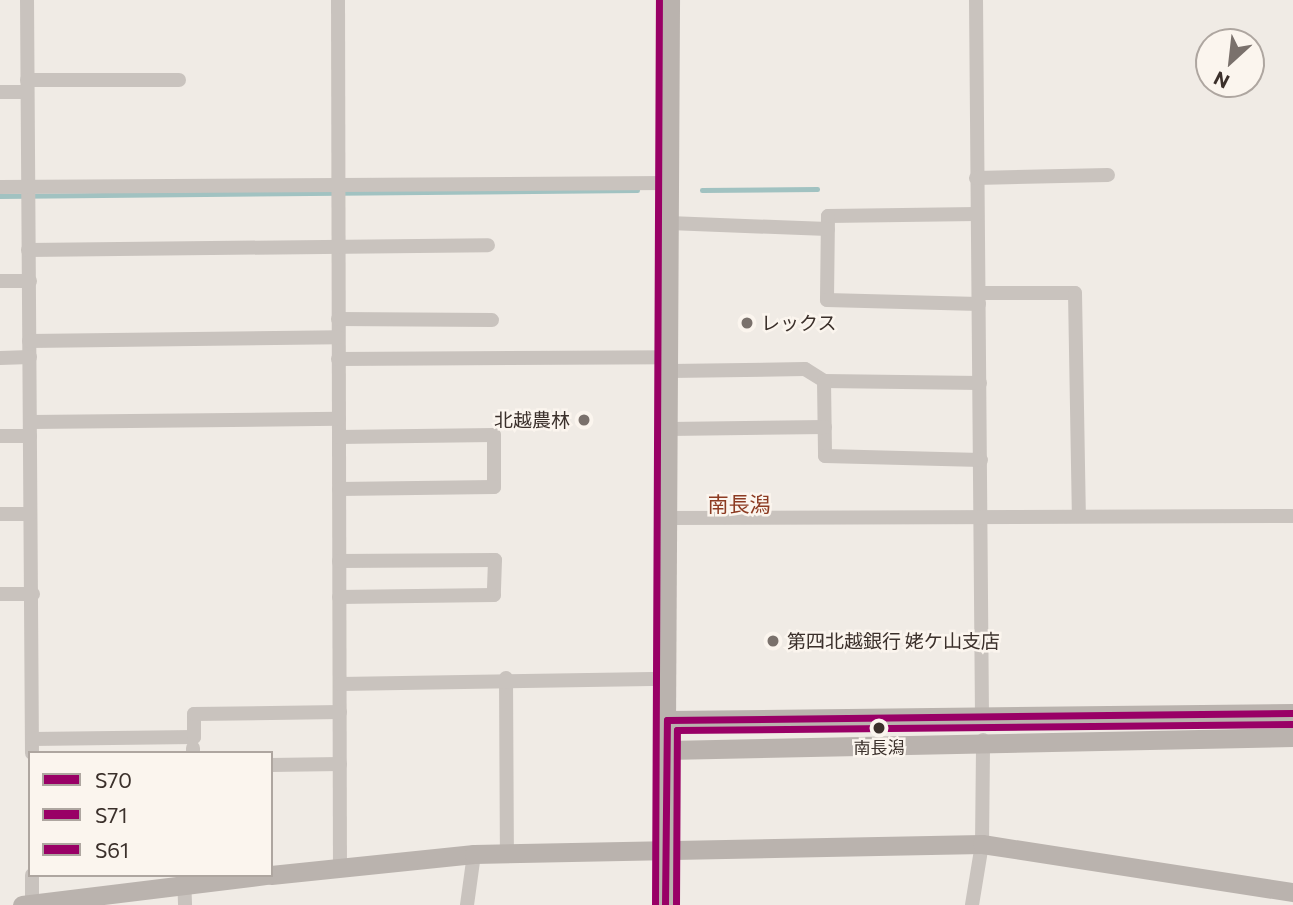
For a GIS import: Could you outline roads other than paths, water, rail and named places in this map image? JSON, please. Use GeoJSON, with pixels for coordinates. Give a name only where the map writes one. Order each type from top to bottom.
{"type":"FeatureCollection","features":[{"type":"Feature","properties":{"kind":"street"},"geometry":{"type":"LineString","coordinates":[[27,0],[32,746],[194,737],[194,714],[340,712]]}},
{"type":"Feature","properties":{"kind":"street"},"geometry":{"type":"LineString","coordinates":[[338,0],[340,863]]}},
{"type":"Feature","properties":{"kind":"street"},"geometry":{"type":"LineString","coordinates":[[665,905],[668,679],[666,518],[669,429],[669,223],[666,183],[670,0]]}},
{"type":"Feature","properties":{"kind":"street"},"geometry":{"type":"LineString","coordinates":[[976,0],[982,714]]}},
{"type":"Feature","properties":{"kind":"street"},"geometry":{"type":"LineString","coordinates":[[0,92],[27,86],[179,80]]}},
{"type":"Feature","properties":{"kind":"street"},"geometry":{"type":"LineString","coordinates":[[976,178],[1108,175]]}},
{"type":"Feature","properties":{"kind":"street"},"geometry":{"type":"LineString","coordinates":[[0,187],[27,194],[666,183]]}},
{"type":"Feature","properties":{"kind":"street"},"geometry":{"type":"LineString","coordinates":[[977,215],[828,216],[827,300],[979,298],[1075,293],[1079,514]]}},
{"type":"Feature","properties":{"kind":"street"},"geometry":{"type":"LineString","coordinates":[[669,223],[828,229]]}},
{"type":"Feature","properties":{"kind":"street"},"geometry":{"type":"LineString","coordinates":[[28,250],[488,245]]}},
{"type":"Feature","properties":{"kind":"street"},"geometry":{"type":"LineString","coordinates":[[0,281],[30,281]]}},
{"type":"Feature","properties":{"kind":"street"},"geometry":{"type":"LineString","coordinates":[[338,319],[492,320]]}},
{"type":"Feature","properties":{"kind":"street"},"geometry":{"type":"LineString","coordinates":[[29,341],[338,337]]}},
{"type":"Feature","properties":{"kind":"street"},"geometry":{"type":"LineString","coordinates":[[0,358],[30,357]]}},
{"type":"Feature","properties":{"kind":"street"},"geometry":{"type":"LineString","coordinates":[[338,359],[805,369],[824,381],[980,383]]}},
{"type":"Feature","properties":{"kind":"street"},"geometry":{"type":"LineString","coordinates":[[824,381],[825,456],[981,460]]}},
{"type":"Feature","properties":{"kind":"street"},"geometry":{"type":"LineString","coordinates":[[0,436],[30,429],[339,419]]}},
{"type":"Feature","properties":{"kind":"street"},"geometry":{"type":"LineString","coordinates":[[669,429],[825,427]]}},
{"type":"Feature","properties":{"kind":"street"},"geometry":{"type":"LineString","coordinates":[[339,437],[494,435],[494,487],[339,489]]}},
{"type":"Feature","properties":{"kind":"street"},"geometry":{"type":"LineString","coordinates":[[0,514],[30,514]]}},
{"type":"Feature","properties":{"kind":"street"},"geometry":{"type":"LineString","coordinates":[[666,518],[1079,514],[1293,516]]}},
{"type":"Feature","properties":{"kind":"street"},"geometry":{"type":"LineString","coordinates":[[339,561],[495,560],[494,595],[339,597]]}},
{"type":"Feature","properties":{"kind":"street"},"geometry":{"type":"LineString","coordinates":[[0,594],[33,594]]}},
{"type":"Feature","properties":{"kind":"street"},"geometry":{"type":"LineString","coordinates":[[340,684],[506,678],[668,679]]}},
{"type":"Feature","properties":{"kind":"street"},"geometry":{"type":"LineString","coordinates":[[506,678],[507,852]]}},
{"type":"Feature","properties":{"kind":"street"},"geometry":{"type":"LineString","coordinates":[[667,720],[982,714],[1293,713]]}},
{"type":"Feature","properties":{"kind":"street"},"geometry":{"type":"LineString","coordinates":[[667,750],[983,740],[1293,737]]}},
{"type":"Feature","properties":{"kind":"street"},"geometry":{"type":"LineString","coordinates":[[972,905],[982,844],[983,740]]}},
{"type":"Feature","properties":{"kind":"street"},"geometry":{"type":"LineString","coordinates":[[273,765],[340,764]]}},
{"type":"Feature","properties":{"kind":"street"},"geometry":{"type":"LineString","coordinates":[[273,874],[340,863],[507,852],[982,844],[1293,892]]}},
{"type":"Feature","properties":{"kind":"street"},"geometry":{"type":"LineString","coordinates":[[467,905],[474,854]]}},
{"type":"Feature","properties":{"kind":"street"},"geometry":{"type":"LineString","coordinates":[[32,877],[27,904],[184,890],[258,877]]}},
{"type":"Feature","properties":{"kind":"waterway"},"geometry":{"type":"LineString","coordinates":[[702,190],[817,189]]}},
{"type":"Feature","properties":{"kind":"waterway"},"geometry":{"type":"LineString","coordinates":[[0,196],[637,190]]}},
{"type":"Feature","properties":{"kind":"place","name":"レックス"},"geometry":{"type":"Point","coordinates":[747,323]}},
{"type":"Feature","properties":{"kind":"place","name":"北越農林"},"geometry":{"type":"Point","coordinates":[584,420]}},
{"type":"Feature","properties":{"kind":"place","name":"第四北越銀行 姥ケ山支店"},"geometry":{"type":"Point","coordinates":[773,641]}},
{"type":"Feature","properties":{"kind":"place","name":"南長潟"},"geometry":{"type":"Point","coordinates":[879,728]}},
{"type":"Feature","properties":{"kind":"district","name":"南長潟"},"geometry":{"type":"Point","coordinates":[739,504]}}]}
